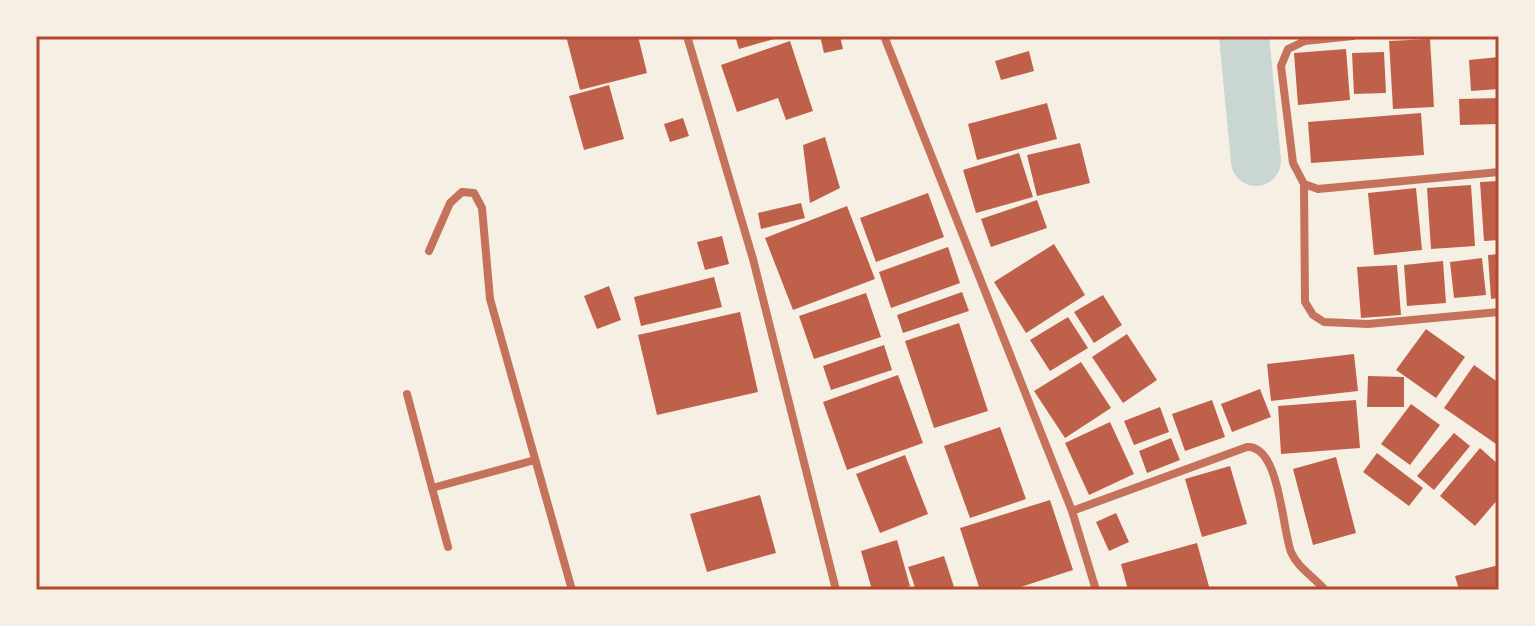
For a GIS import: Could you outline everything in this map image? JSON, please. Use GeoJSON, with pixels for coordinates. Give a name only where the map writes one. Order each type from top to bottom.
{"type":"FeatureCollection","features":[{"type":"Feature","properties":{"kind":"street"},"geometry":{"type":"LineString","coordinates":[[687,36],[753,259],[836,590]]}},
{"type":"Feature","properties":{"kind":"street"},"geometry":{"type":"LineString","coordinates":[[884,36],[1072,511],[1096,590]]}},
{"type":"Feature","properties":{"kind":"street"},"geometry":{"type":"LineString","coordinates":[[1353,36],[1305,41],[1288,49],[1281,66],[1293,163],[1304,184],[1305,302],[1313,315],[1324,322],[1368,324],[1499,312]]}},
{"type":"Feature","properties":{"kind":"street"},"geometry":{"type":"LineString","coordinates":[[1304,184],[1318,189],[1499,172]]}},
{"type":"Feature","properties":{"kind":"street"},"geometry":{"type":"LineString","coordinates":[[429,251],[450,203],[462,192],[474,193],[482,208],[490,299],[572,590]]}},
{"type":"Feature","properties":{"kind":"street"},"geometry":{"type":"LineString","coordinates":[[407,394],[448,547]]}},
{"type":"Feature","properties":{"kind":"street"},"geometry":{"type":"LineString","coordinates":[[1072,511],[1256,446],[1262,449],[1267,459],[1283,506],[1291,552],[1299,565],[1325,590]]}},
{"type":"Feature","properties":{"kind":"street"},"geometry":{"type":"LineString","coordinates":[[432,488],[535,460]]}},
{"type":"Feature","properties":{"kind":"building"},"geometry":{"type":"Polygon","coordinates":[[[566,36],[638,36],[647,73],[580,90],[566,36]]]}},
{"type":"Feature","properties":{"kind":"building"},"geometry":{"type":"Polygon","coordinates":[[[735,36],[781,36],[781,37],[739,49],[735,36]]]}},
{"type":"Feature","properties":{"kind":"building"},"geometry":{"type":"Polygon","coordinates":[[[820,36],[840,36],[843,49],[824,53],[820,36]]]}},
{"type":"Feature","properties":{"kind":"building"},"geometry":{"type":"Polygon","coordinates":[[[1430,39],[1434,107],[1393,109],[1389,41],[1430,39]]]}},
{"type":"Feature","properties":{"kind":"building"},"geometry":{"type":"Polygon","coordinates":[[[790,41],[813,111],[786,120],[778,98],[737,112],[721,65],[790,41]]]}},
{"type":"Feature","properties":{"kind":"building"},"geometry":{"type":"Polygon","coordinates":[[[1346,49],[1350,100],[1298,105],[1294,53],[1346,49]]]}},
{"type":"Feature","properties":{"kind":"building"},"geometry":{"type":"Polygon","coordinates":[[[1029,51],[1034,71],[1001,80],[995,61],[1029,51]]]}},
{"type":"Feature","properties":{"kind":"building"},"geometry":{"type":"Polygon","coordinates":[[[1384,52],[1386,93],[1354,94],[1352,53],[1384,52]]]}},
{"type":"Feature","properties":{"kind":"building"},"geometry":{"type":"Polygon","coordinates":[[[1499,57],[1499,89],[1471,91],[1469,60],[1499,57]]]}},
{"type":"Feature","properties":{"kind":"building"},"geometry":{"type":"Polygon","coordinates":[[[609,85],[624,139],[584,150],[569,96],[609,85]]]}},
{"type":"Feature","properties":{"kind":"building"},"geometry":{"type":"Polygon","coordinates":[[[1499,98],[1499,124],[1460,125],[1459,99],[1499,98]]]}},
{"type":"Feature","properties":{"kind":"building"},"geometry":{"type":"Polygon","coordinates":[[[1047,103],[1057,139],[977,160],[968,124],[1047,103]]]}},
{"type":"Feature","properties":{"kind":"building"},"geometry":{"type":"Polygon","coordinates":[[[1421,113],[1424,155],[1311,163],[1308,122],[1421,113]]]}},
{"type":"Feature","properties":{"kind":"building"},"geometry":{"type":"Polygon","coordinates":[[[683,118],[689,136],[670,142],[664,124],[683,118]]]}},
{"type":"Feature","properties":{"kind":"building"},"geometry":{"type":"Polygon","coordinates":[[[825,137],[840,188],[810,203],[803,145],[825,137]]]}},
{"type":"Feature","properties":{"kind":"building"},"geometry":{"type":"Polygon","coordinates":[[[1080,143],[1090,183],[1037,196],[1027,155],[1080,143]]]}},
{"type":"Feature","properties":{"kind":"building"},"geometry":{"type":"Polygon","coordinates":[[[1019,153],[1033,197],[976,213],[963,170],[1019,153]]]}},
{"type":"Feature","properties":{"kind":"building"},"geometry":{"type":"Polygon","coordinates":[[[1499,181],[1499,240],[1484,241],[1480,182],[1499,181]]]}},
{"type":"Feature","properties":{"kind":"building"},"geometry":{"type":"Polygon","coordinates":[[[1471,185],[1475,246],[1431,249],[1427,188],[1471,185]]]}},
{"type":"Feature","properties":{"kind":"building"},"geometry":{"type":"Polygon","coordinates":[[[1416,188],[1422,250],[1374,255],[1368,193],[1416,188]]]}},
{"type":"Feature","properties":{"kind":"building"},"geometry":{"type":"Polygon","coordinates":[[[928,193],[944,237],[876,262],[860,218],[928,193]]]}},
{"type":"Feature","properties":{"kind":"building"},"geometry":{"type":"Polygon","coordinates":[[[1037,200],[1047,228],[991,247],[981,219],[1037,200]]]}},
{"type":"Feature","properties":{"kind":"building"},"geometry":{"type":"Polygon","coordinates":[[[801,203],[805,218],[761,229],[758,213],[801,203]]]}},
{"type":"Feature","properties":{"kind":"building"},"geometry":{"type":"Polygon","coordinates":[[[847,206],[875,279],[793,310],[765,238],[847,206]]]}},
{"type":"Feature","properties":{"kind":"building"},"geometry":{"type":"Polygon","coordinates":[[[722,236],[729,264],[705,270],[697,242],[722,236]]]}},
{"type":"Feature","properties":{"kind":"building"},"geometry":{"type":"Polygon","coordinates":[[[1054,244],[1085,295],[1026,333],[994,282],[1054,244]]]}},
{"type":"Feature","properties":{"kind":"building"},"geometry":{"type":"Polygon","coordinates":[[[948,247],[960,283],[891,308],[879,272],[948,247]]]}},
{"type":"Feature","properties":{"kind":"building"},"geometry":{"type":"Polygon","coordinates":[[[1499,254],[1499,298],[1491,299],[1488,255],[1499,254]]]}},
{"type":"Feature","properties":{"kind":"building"},"geometry":{"type":"Polygon","coordinates":[[[1482,258],[1486,295],[1454,298],[1450,262],[1482,258]]]}},
{"type":"Feature","properties":{"kind":"building"},"geometry":{"type":"Polygon","coordinates":[[[1443,261],[1446,303],[1407,306],[1404,265],[1443,261]]]}},
{"type":"Feature","properties":{"kind":"building"},"geometry":{"type":"Polygon","coordinates":[[[1397,265],[1401,315],[1361,318],[1357,267],[1397,265]]]}},
{"type":"Feature","properties":{"kind":"building"},"geometry":{"type":"Polygon","coordinates":[[[714,277],[722,307],[641,326],[634,297],[714,277]]]}},
{"type":"Feature","properties":{"kind":"building"},"geometry":{"type":"Polygon","coordinates":[[[609,286],[621,320],[597,329],[584,296],[609,286]]]}},
{"type":"Feature","properties":{"kind":"building"},"geometry":{"type":"Polygon","coordinates":[[[962,292],[969,311],[903,333],[897,315],[962,292]]]}},
{"type":"Feature","properties":{"kind":"building"},"geometry":{"type":"Polygon","coordinates":[[[866,293],[881,337],[814,359],[799,316],[866,293]]]}},
{"type":"Feature","properties":{"kind":"building"},"geometry":{"type":"Polygon","coordinates":[[[1103,295],[1122,325],[1094,343],[1074,312],[1103,295]]]}},
{"type":"Feature","properties":{"kind":"building"},"geometry":{"type":"Polygon","coordinates":[[[740,312],[758,392],[657,415],[638,335],[740,312]]]}},
{"type":"Feature","properties":{"kind":"building"},"geometry":{"type":"Polygon","coordinates":[[[1068,317],[1088,348],[1050,371],[1030,340],[1068,317]]]}},
{"type":"Feature","properties":{"kind":"building"},"geometry":{"type":"Polygon","coordinates":[[[959,323],[988,411],[934,428],[905,341],[959,323]]]}},
{"type":"Feature","properties":{"kind":"building"},"geometry":{"type":"Polygon","coordinates":[[[1426,329],[1465,357],[1436,398],[1396,370],[1426,329]]]}},
{"type":"Feature","properties":{"kind":"building"},"geometry":{"type":"Polygon","coordinates":[[[1127,334],[1157,380],[1123,403],[1092,357],[1127,334]]]}},
{"type":"Feature","properties":{"kind":"building"},"geometry":{"type":"Polygon","coordinates":[[[884,345],[892,370],[831,390],[823,366],[884,345]]]}},
{"type":"Feature","properties":{"kind":"building"},"geometry":{"type":"Polygon","coordinates":[[[1354,354],[1358,391],[1271,401],[1267,364],[1354,354]]]}},
{"type":"Feature","properties":{"kind":"building"},"geometry":{"type":"Polygon","coordinates":[[[1081,362],[1111,408],[1065,438],[1034,391],[1081,362]]]}},
{"type":"Feature","properties":{"kind":"building"},"geometry":{"type":"Polygon","coordinates":[[[1474,365],[1499,383],[1499,446],[1444,408],[1474,365]]]}},
{"type":"Feature","properties":{"kind":"building"},"geometry":{"type":"Polygon","coordinates":[[[898,375],[923,443],[847,470],[823,402],[898,375]]]}},
{"type":"Feature","properties":{"kind":"building"},"geometry":{"type":"Polygon","coordinates":[[[1368,376],[1404,377],[1404,407],[1367,407],[1368,376]]]}},
{"type":"Feature","properties":{"kind":"building"},"geometry":{"type":"Polygon","coordinates":[[[1260,389],[1271,417],[1232,432],[1221,404],[1260,389]]]}},
{"type":"Feature","properties":{"kind":"building"},"geometry":{"type":"Polygon","coordinates":[[[1212,400],[1225,437],[1185,451],[1172,414],[1212,400]]]}},
{"type":"Feature","properties":{"kind":"building"},"geometry":{"type":"Polygon","coordinates":[[[1356,400],[1360,448],[1281,454],[1278,406],[1356,400]]]}},
{"type":"Feature","properties":{"kind":"building"},"geometry":{"type":"Polygon","coordinates":[[[1411,404],[1440,425],[1410,465],[1381,444],[1411,404]]]}},
{"type":"Feature","properties":{"kind":"building"},"geometry":{"type":"Polygon","coordinates":[[[1160,407],[1169,432],[1134,445],[1124,421],[1160,407]]]}},
{"type":"Feature","properties":{"kind":"building"},"geometry":{"type":"Polygon","coordinates":[[[1110,422],[1134,474],[1089,495],[1065,443],[1110,422]]]}},
{"type":"Feature","properties":{"kind":"building"},"geometry":{"type":"Polygon","coordinates":[[[1000,427],[1026,499],[970,518],[944,446],[1000,427]]]}},
{"type":"Feature","properties":{"kind":"building"},"geometry":{"type":"Polygon","coordinates":[[[1454,433],[1470,446],[1434,490],[1417,476],[1454,433]]]}},
{"type":"Feature","properties":{"kind":"building"},"geometry":{"type":"Polygon","coordinates":[[[1171,438],[1180,460],[1147,473],[1139,451],[1171,438]]]}},
{"type":"Feature","properties":{"kind":"building"},"geometry":{"type":"Polygon","coordinates":[[[1480,448],[1499,465],[1499,498],[1475,526],[1440,496],[1480,448]]]}},
{"type":"Feature","properties":{"kind":"building"},"geometry":{"type":"Polygon","coordinates":[[[1377,453],[1423,488],[1409,506],[1363,472],[1377,453]]]}},
{"type":"Feature","properties":{"kind":"building"},"geometry":{"type":"Polygon","coordinates":[[[905,455],[928,514],[880,533],[856,474],[905,455]]]}},
{"type":"Feature","properties":{"kind":"building"},"geometry":{"type":"Polygon","coordinates":[[[1336,457],[1356,533],[1313,545],[1293,469],[1336,457]]]}},
{"type":"Feature","properties":{"kind":"building"},"geometry":{"type":"Polygon","coordinates":[[[1230,466],[1247,524],[1202,537],[1185,479],[1230,466]]]}},
{"type":"Feature","properties":{"kind":"building"},"geometry":{"type":"Polygon","coordinates":[[[760,495],[776,553],[707,572],[690,514],[760,495]]]}},
{"type":"Feature","properties":{"kind":"building"},"geometry":{"type":"Polygon","coordinates":[[[1050,500],[1073,570],[1011,590],[980,590],[960,528],[1050,500]]]}},
{"type":"Feature","properties":{"kind":"building"},"geometry":{"type":"Polygon","coordinates":[[[1116,513],[1129,542],[1109,551],[1096,522],[1116,513]]]}},
{"type":"Feature","properties":{"kind":"building"},"geometry":{"type":"Polygon","coordinates":[[[897,540],[910,586],[897,590],[872,590],[861,551],[897,540]]]}},
{"type":"Feature","properties":{"kind":"building"},"geometry":{"type":"Polygon","coordinates":[[[1197,543],[1210,590],[1128,590],[1121,564],[1197,543]]]}},
{"type":"Feature","properties":{"kind":"building"},"geometry":{"type":"Polygon","coordinates":[[[944,556],[955,590],[916,590],[908,567],[944,556]]]}},
{"type":"Feature","properties":{"kind":"building"},"geometry":{"type":"Polygon","coordinates":[[[1499,565],[1499,590],[1459,590],[1455,576],[1499,565]]]}},
{"type":"Feature","properties":{"kind":"waterway"},"geometry":{"type":"LineString","coordinates":[[1244,36],[1256,161]]}}]}
